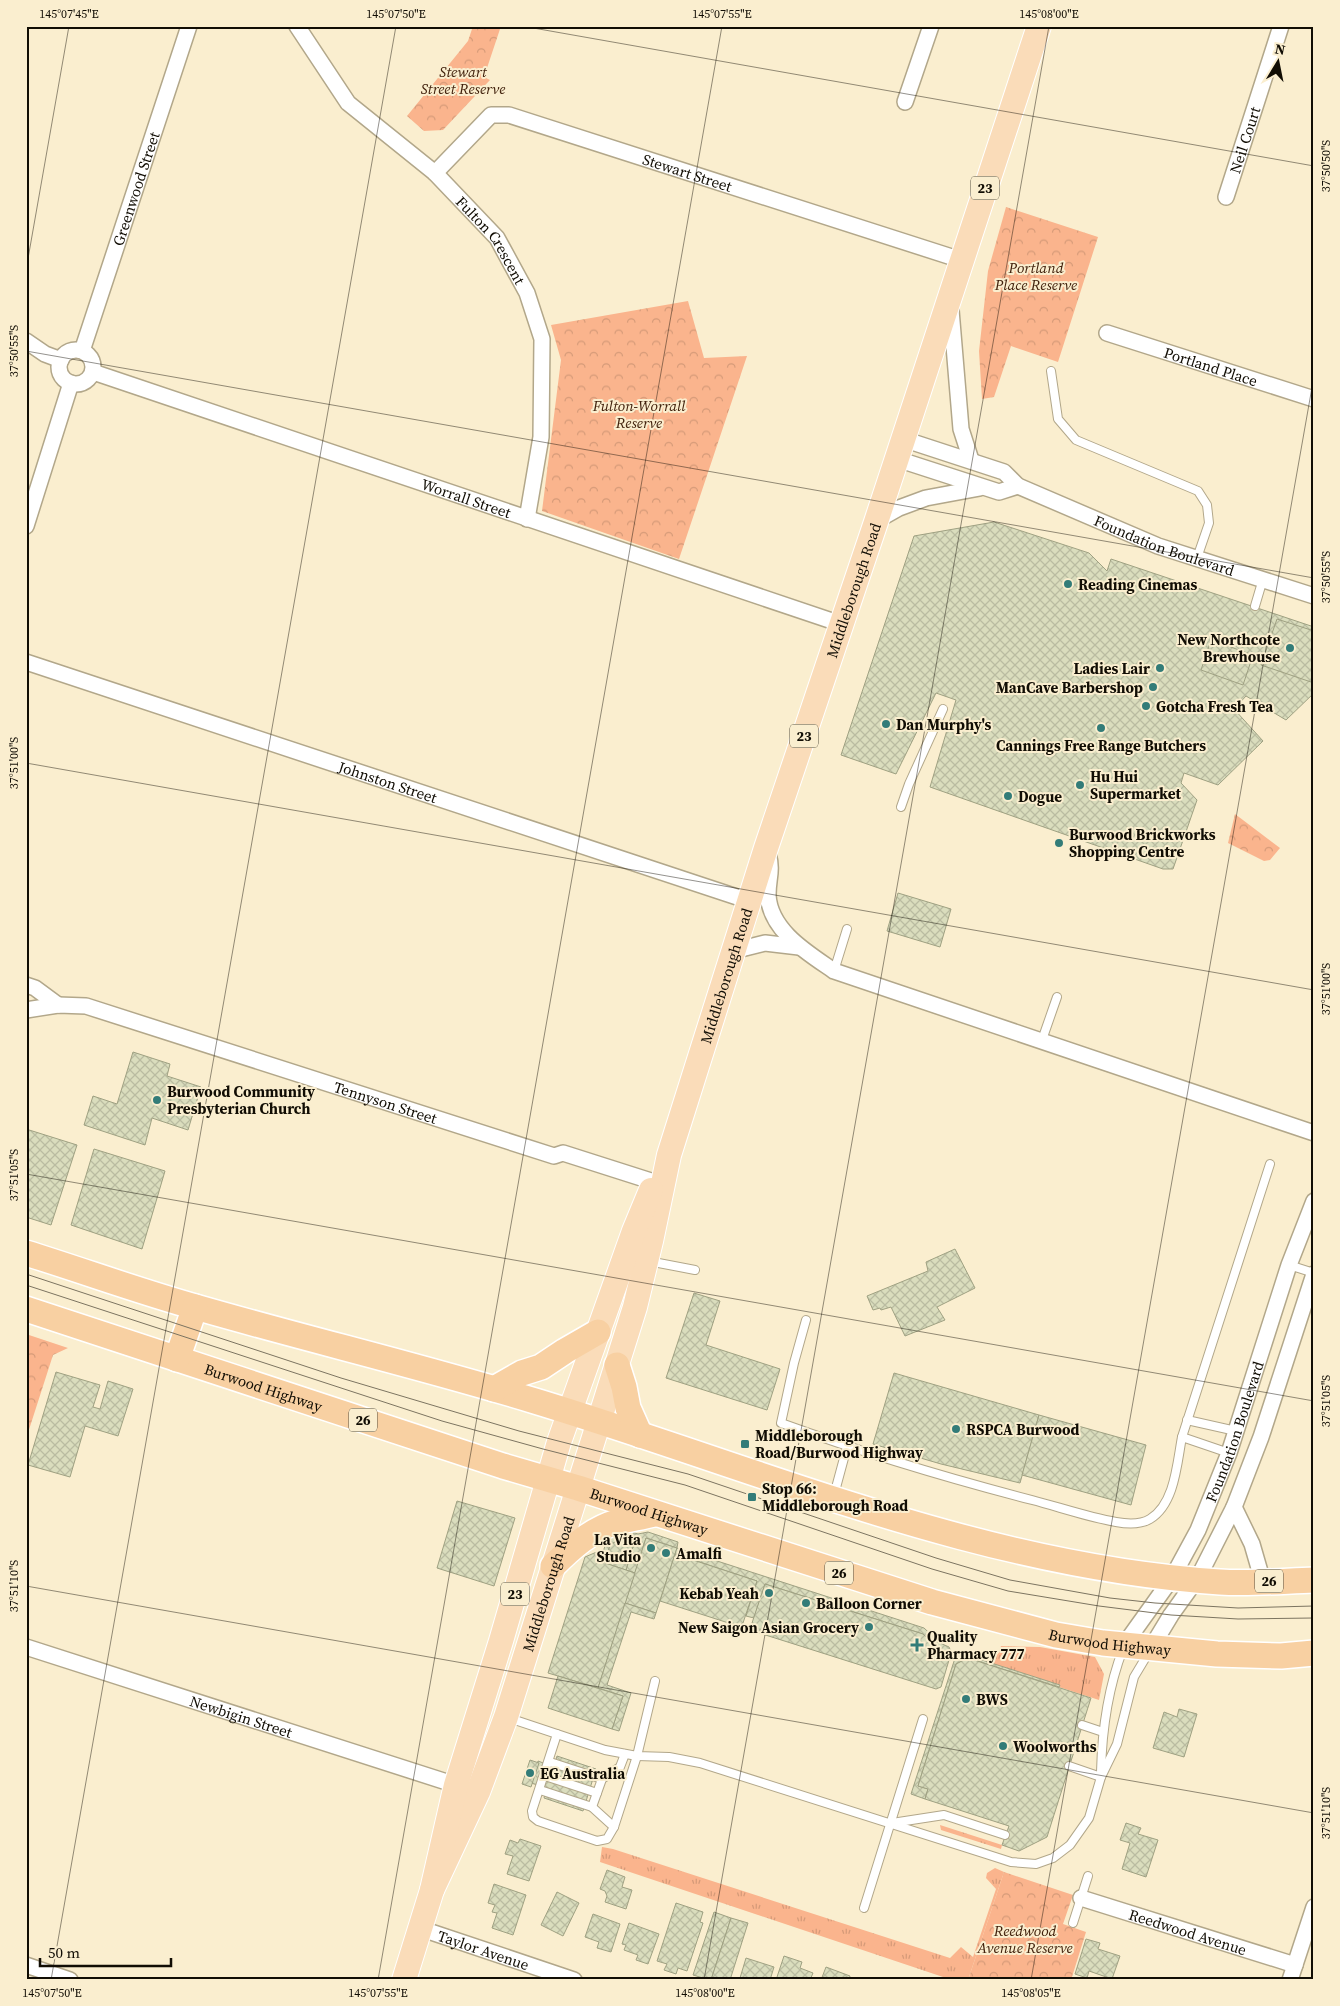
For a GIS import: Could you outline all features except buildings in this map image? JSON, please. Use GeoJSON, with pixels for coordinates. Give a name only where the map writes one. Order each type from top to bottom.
{"type":"FeatureCollection","features":[{"type":"Feature","properties":{"kind":"highway","name":"26"},"geometry":{"type":"LineString","coordinates":[[26,1253],[195,1307],[570,1412],[875,1512],[1007,1550],[1114,1571],[1184,1579],[1224,1582],[1314,1580]]}},
{"type":"Feature","properties":{"kind":"highway"},"geometry":{"type":"LineString","coordinates":[[177,1359],[195,1307]]}},
{"type":"Feature","properties":{"kind":"highway","name":"Burwood Highway"},"geometry":{"type":"LineString","coordinates":[[26,1309],[503,1466],[578,1488],[941,1604],[1056,1635],[1124,1645],[1217,1654],[1281,1656],[1314,1654]]}},
{"type":"Feature","properties":{"kind":"highway"},"geometry":{"type":"LineString","coordinates":[[494,1390],[522,1373],[541,1367],[598,1332]]}},
{"type":"Feature","properties":{"kind":"highway"},"geometry":{"type":"LineString","coordinates":[[617,1365],[628,1408],[640,1435]]}},
{"type":"Feature","properties":{"kind":"highway"},"geometry":{"type":"LineString","coordinates":[[553,1566],[571,1548],[602,1528],[616,1522],[657,1514]]}},
{"type":"Feature","properties":{"kind":"main road","name":"Middleborough Road"},"geometry":{"type":"LineString","coordinates":[[432,1890],[478,1792],[506,1716],[635,1307],[669,1154],[733,951],[1039,26]]}},
{"type":"Feature","properties":{"kind":"main road","name":"Middleborough Road"},"geometry":{"type":"LineString","coordinates":[[404,1980],[432,1890],[456,1785],[559,1442],[634,1231],[654,1182],[669,1154]]}},
{"type":"Feature","properties":{"kind":"main road"},"geometry":{"type":"LineString","coordinates":[[480,1708],[506,1716]]}},
{"type":"Feature","properties":{"kind":"street","name":"Greenwood Street"},"geometry":{"type":"LineString","coordinates":[[82,351],[189,26]]}},
{"type":"Feature","properties":{"kind":"street","name":"Fulton Crescent"},"geometry":{"type":"LineString","coordinates":[[297,26],[348,103],[435,173],[497,238],[527,293],[542,339],[540,436],[527,519]]}},
{"type":"Feature","properties":{"kind":"street"},"geometry":{"type":"LineString","coordinates":[[905,102],[930,26]]}},
{"type":"Feature","properties":{"kind":"street","name":"Neil Court"},"geometry":{"type":"LineString","coordinates":[[1226,197],[1281,26]]}},
{"type":"Feature","properties":{"kind":"street","name":"Stewart Street"},"geometry":{"type":"LineString","coordinates":[[435,173],[491,115],[509,115],[961,260]]}},
{"type":"Feature","properties":{"kind":"street"},"geometry":{"type":"LineString","coordinates":[[950,296],[961,429],[971,460]]}},
{"type":"Feature","properties":{"kind":"street","name":"Portland Place"},"geometry":{"type":"LineString","coordinates":[[1107,333],[1314,399]]}},
{"type":"Feature","properties":{"kind":"street"},"geometry":{"type":"LineString","coordinates":[[26,340],[45,354],[61,360]]}},
{"type":"Feature","properties":{"kind":"street"},"geometry":{"type":"LineString","coordinates":[[82,351],[92,360],[93,372],[83,382],[72,383],[63,377],[60,372],[61,360],[69,352],[82,351]]}},
{"type":"Feature","properties":{"kind":"street","name":"Worrall Street"},"geometry":{"type":"LineString","coordinates":[[93,372],[841,624]]}},
{"type":"Feature","properties":{"kind":"street"},"geometry":{"type":"LineString","coordinates":[[26,526],[72,383]]}},
{"type":"Feature","properties":{"kind":"street"},"geometry":{"type":"LineString","coordinates":[[900,449],[981,487],[999,492],[1018,486]]}},
{"type":"Feature","properties":{"kind":"street","name":"Foundation Boulevard"},"geometry":{"type":"LineString","coordinates":[[900,449],[971,460],[1004,472],[1018,486],[1158,546],[1314,596]]}},
{"type":"Feature","properties":{"kind":"street"},"geometry":{"type":"LineString","coordinates":[[876,521],[899,508],[926,498],[981,487]]}},
{"type":"Feature","properties":{"kind":"street","name":"Johnston Street"},"geometry":{"type":"LineString","coordinates":[[26,662],[749,901]]}},
{"type":"Feature","properties":{"kind":"street"},"geometry":{"type":"LineString","coordinates":[[766,848],[772,866],[768,896],[774,918],[798,947],[834,971],[1314,1133]]}},
{"type":"Feature","properties":{"kind":"street"},"geometry":{"type":"LineString","coordinates":[[733,951],[765,943],[798,947]]}},
{"type":"Feature","properties":{"kind":"street"},"geometry":{"type":"LineString","coordinates":[[26,985],[34,988],[58,1005]]}},
{"type":"Feature","properties":{"kind":"street","name":"Tennyson Street"},"geometry":{"type":"LineString","coordinates":[[26,1010],[58,1005],[86,1006],[554,1156],[563,1152],[654,1182]]}},
{"type":"Feature","properties":{"kind":"street","name":"Foundation Boulevard"},"geometry":{"type":"LineString","coordinates":[[1151,1648],[1184,1579],[1198,1530],[1230,1453],[1290,1265],[1314,1201]]}},
{"type":"Feature","properties":{"kind":"street","name":"Foundation Boulevard"},"geometry":{"type":"LineString","coordinates":[[1124,1645],[1184,1579],[1234,1507],[1261,1437],[1314,1274]]}},
{"type":"Feature","properties":{"kind":"street","name":"Foundation Boulevard"},"geometry":{"type":"LineString","coordinates":[[1234,1507],[1252,1544],[1263,1582]]}},
{"type":"Feature","properties":{"kind":"street","name":"Newbigin Street"},"geometry":{"type":"LineString","coordinates":[[26,1647],[456,1785]]}},
{"type":"Feature","properties":{"kind":"street","name":"Reedwood Avenue"},"geometry":{"type":"LineString","coordinates":[[1081,1898],[1294,1965]]}},
{"type":"Feature","properties":{"kind":"street"},"geometry":{"type":"LineString","coordinates":[[1290,1980],[1314,1907]]}},
{"type":"Feature","properties":{"kind":"street","name":"Taylor Avenue"},"geometry":{"type":"LineString","coordinates":[[420,1928],[574,1980]]}},
{"type":"Feature","properties":{"kind":"street"},"geometry":{"type":"LineString","coordinates":[[26,1965],[70,1980]]}},
{"type":"Feature","properties":{"kind":"lane"},"geometry":{"type":"LineString","coordinates":[[1052,371],[1058,419],[1076,440],[1198,491],[1207,505],[1209,523],[1197,558]]}},
{"type":"Feature","properties":{"kind":"lane"},"geometry":{"type":"LineString","coordinates":[[1255,606],[1263,579]]}},
{"type":"Feature","properties":{"kind":"lane"},"geometry":{"type":"LineString","coordinates":[[901,807],[909,784],[943,709]]}},
{"type":"Feature","properties":{"kind":"lane"},"geometry":{"type":"LineString","coordinates":[[834,971],[848,929]]}},
{"type":"Feature","properties":{"kind":"lane"},"geometry":{"type":"LineString","coordinates":[[1042,1040],[1058,997]]}},
{"type":"Feature","properties":{"kind":"lane"},"geometry":{"type":"LineString","coordinates":[[806,1320],[794,1363],[781,1423],[848,1447],[964,1483],[1116,1522],[1144,1522],[1157,1514],[1166,1502],[1174,1479],[1187,1420],[1270,1164]]}},
{"type":"Feature","properties":{"kind":"lane"},"geometry":{"type":"LineString","coordinates":[[646,1261],[695,1270]]}},
{"type":"Feature","properties":{"kind":"lane"},"geometry":{"type":"LineString","coordinates":[[1290,1265],[1314,1274]]}},
{"type":"Feature","properties":{"kind":"lane"},"geometry":{"type":"LineString","coordinates":[[1187,1420],[1236,1431]]}},
{"type":"Feature","properties":{"kind":"lane"},"geometry":{"type":"LineString","coordinates":[[1182,1437],[1230,1453]]}},
{"type":"Feature","properties":{"kind":"lane"},"geometry":{"type":"LineString","coordinates":[[834,1498],[848,1447]]}},
{"type":"Feature","properties":{"kind":"lane"},"geometry":{"type":"LineString","coordinates":[[1101,1777],[1103,1732],[1114,1673],[1124,1645]]}},
{"type":"Feature","properties":{"kind":"lane"},"geometry":{"type":"LineString","coordinates":[[506,1716],[605,1750],[637,1756],[668,1757],[700,1764],[1011,1862],[1036,1864],[1053,1858],[1070,1845],[1089,1818],[1101,1777],[1116,1744],[1134,1677],[1151,1648]]}},
{"type":"Feature","properties":{"kind":"lane"},"geometry":{"type":"LineString","coordinates":[[557,1734],[550,1762],[532,1811],[534,1817],[538,1821],[597,1841],[607,1839],[614,1827],[637,1756],[655,1681]]}},
{"type":"Feature","properties":{"kind":"lane"},"geometry":{"type":"LineString","coordinates":[[864,1908],[923,1720]]}},
{"type":"Feature","properties":{"kind":"lane"},"geometry":{"type":"LineString","coordinates":[[1082,1725],[1103,1732]]}},
{"type":"Feature","properties":{"kind":"lane"},"geometry":{"type":"LineString","coordinates":[[592,1807],[602,1779],[620,1767],[625,1754]]}},
{"type":"Feature","properties":{"kind":"lane"},"geometry":{"type":"LineString","coordinates":[[550,1762],[602,1779]]}},
{"type":"Feature","properties":{"kind":"lane"},"geometry":{"type":"LineString","coordinates":[[1069,1766],[1101,1777]]}},
{"type":"Feature","properties":{"kind":"lane"},"geometry":{"type":"LineString","coordinates":[[545,1776],[597,1793]]}},
{"type":"Feature","properties":{"kind":"lane"},"geometry":{"type":"LineString","coordinates":[[540,1790],[592,1807],[614,1827]]}},
{"type":"Feature","properties":{"kind":"lane"},"geometry":{"type":"LineString","coordinates":[[890,1824],[944,1815],[1005,1834]]}},
{"type":"Feature","properties":{"kind":"lane"},"geometry":{"type":"LineString","coordinates":[[1073,1923],[1088,1876]]}},
{"type":"Feature","properties":{"kind":"green space","name":"Stewart Street Reserve"},"geometry":{"type":"Polygon","coordinates":[[[473,26],[501,26],[484,77],[490,80],[443,130],[424,131],[407,116],[468,41],[473,26]]]}},
{"type":"Feature","properties":{"kind":"green space","name":"Portland Place Reserve"},"geometry":{"type":"Polygon","coordinates":[[[1006,207],[1098,237],[1058,362],[1011,346],[994,397],[982,399],[979,351],[988,271],[1006,207]]]}},
{"type":"Feature","properties":{"kind":"green space","name":"Fulton-Worrall Reserve"},"geometry":{"type":"Polygon","coordinates":[[[688,301],[704,358],[747,356],[679,559],[542,511],[561,360],[551,325],[688,301]]]}},
{"type":"Feature","properties":{"kind":"green space"},"geometry":{"type":"Polygon","coordinates":[[[1235,814],[1280,848],[1270,860],[1264,861],[1228,843],[1235,814]]]}},
{"type":"Feature","properties":{"kind":"green space"},"geometry":{"type":"Polygon","coordinates":[[[26,1334],[68,1348],[53,1355],[26,1439],[26,1334]]]}},
{"type":"Feature","properties":{"kind":"green space"},"geometry":{"type":"Polygon","coordinates":[[[1001,1646],[1040,1647],[1095,1657],[1104,1674],[1099,1700],[977,1659],[998,1654],[1001,1646]]]}},
{"type":"Feature","properties":{"kind":"green space"},"geometry":{"type":"Polygon","coordinates":[[[940,1825],[1002,1845],[1001,1849],[941,1830],[940,1825]]]}},
{"type":"Feature","properties":{"kind":"green space"},"geometry":{"type":"Polygon","coordinates":[[[602,1847],[950,1958],[961,1947],[973,1957],[996,1889],[986,1878],[987,1873],[995,1868],[1004,1872],[968,1980],[952,1980],[600,1862],[602,1847]]]}},
{"type":"Feature","properties":{"kind":"green space","name":"Reedwood Avenue Reserve"},"geometry":{"type":"Polygon","coordinates":[[[1004,1872],[1073,1895],[1063,1924],[1086,1932],[1071,1980],[968,1980],[1004,1872]]]}},
{"type":"Feature","properties":{"kind":"tram line"},"geometry":{"type":"LineString","coordinates":[[26,1274],[341,1378],[519,1431],[688,1474],[936,1558],[1010,1580],[1110,1598],[1155,1603],[1238,1608],[1314,1606]]}},
{"type":"Feature","properties":{"kind":"tram line"},"geometry":{"type":"LineString","coordinates":[[26,1285],[442,1421],[685,1485],[932,1569],[1008,1591],[1099,1606],[1171,1615],[1238,1619],[1314,1618]]}},
{"type":"Feature","properties":{"kind":"place","name":"Reading Cinemas"},"geometry":{"type":"Point","coordinates":[1068,584]}},
{"type":"Feature","properties":{"kind":"place","name":"New Northcote Brewhouse"},"geometry":{"type":"Point","coordinates":[1290,648]}},
{"type":"Feature","properties":{"kind":"place","name":"Ladies Lair"},"geometry":{"type":"Point","coordinates":[1160,668]}},
{"type":"Feature","properties":{"kind":"place","name":"ManCave Barbershop"},"geometry":{"type":"Point","coordinates":[1153,687]}},
{"type":"Feature","properties":{"kind":"place","name":"Gotcha Fresh Tea"},"geometry":{"type":"Point","coordinates":[1146,706]}},
{"type":"Feature","properties":{"kind":"place","name":"Dan Murphy's"},"geometry":{"type":"Point","coordinates":[886,724]}},
{"type":"Feature","properties":{"kind":"place","name":"Cannings Free Range Butchers"},"geometry":{"type":"Point","coordinates":[1101,728]}},
{"type":"Feature","properties":{"kind":"place","name":"Hu Hui Supermarket"},"geometry":{"type":"Point","coordinates":[1080,785]}},
{"type":"Feature","properties":{"kind":"place","name":"Dogue"},"geometry":{"type":"Point","coordinates":[1008,796]}},
{"type":"Feature","properties":{"kind":"place","name":"Burwood Brickworks Shopping Centre"},"geometry":{"type":"Point","coordinates":[1059,843]}},
{"type":"Feature","properties":{"kind":"place","name":"Burwood Community Presbyterian Church"},"geometry":{"type":"Point","coordinates":[157,1100]}},
{"type":"Feature","properties":{"kind":"place","name":"RSPCA Burwood"},"geometry":{"type":"Point","coordinates":[956,1429]}},
{"type":"Feature","properties":{"kind":"place","name":"Middleborough Road/Burwood Highway"},"geometry":{"type":"Point","coordinates":[745,1444]}},
{"type":"Feature","properties":{"kind":"place","name":"Stop 66: Middleborough Road"},"geometry":{"type":"Point","coordinates":[752,1497]}},
{"type":"Feature","properties":{"kind":"place","name":"La Vita Studio"},"geometry":{"type":"Point","coordinates":[651,1548]}},
{"type":"Feature","properties":{"kind":"place","name":"Amalfi"},"geometry":{"type":"Point","coordinates":[666,1553]}},
{"type":"Feature","properties":{"kind":"place","name":"Kebab Yeah"},"geometry":{"type":"Point","coordinates":[769,1593]}},
{"type":"Feature","properties":{"kind":"place","name":"Balloon Corner"},"geometry":{"type":"Point","coordinates":[806,1603]}},
{"type":"Feature","properties":{"kind":"place","name":"New Saigon Asian Grocery"},"geometry":{"type":"Point","coordinates":[869,1627]}},
{"type":"Feature","properties":{"kind":"place","name":"Quality Pharmacy 777"},"geometry":{"type":"Point","coordinates":[917,1645]}},
{"type":"Feature","properties":{"kind":"place","name":"BWS"},"geometry":{"type":"Point","coordinates":[966,1699]}},
{"type":"Feature","properties":{"kind":"place","name":"Woolworths"},"geometry":{"type":"Point","coordinates":[1003,1746]}},
{"type":"Feature","properties":{"kind":"place","name":"EG Australia"},"geometry":{"type":"Point","coordinates":[530,1773]}}]}
